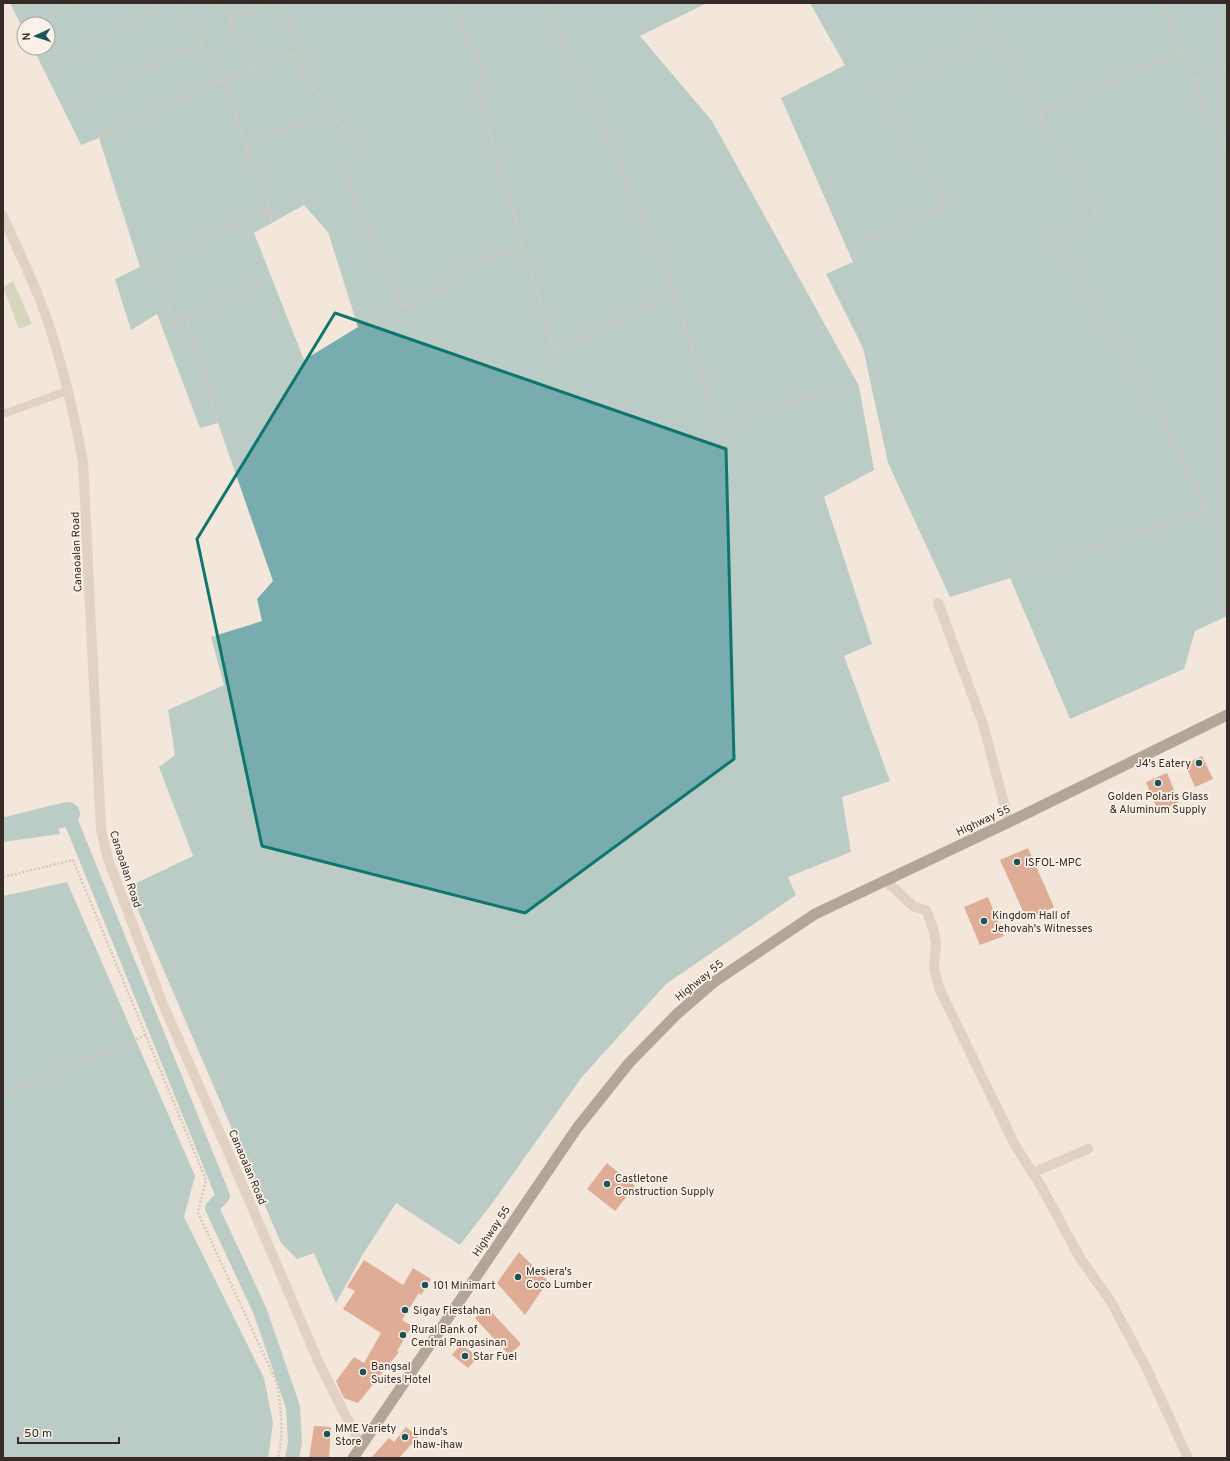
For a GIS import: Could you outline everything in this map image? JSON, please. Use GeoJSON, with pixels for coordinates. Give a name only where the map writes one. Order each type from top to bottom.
{"type":"FeatureCollection","features":[{"type":"Feature","properties":{"kind":"highway","name":"Highway 55"},"geometry":{"type":"LineString","coordinates":[[352,1458],[577,1128],[629,1063],[677,1014],[714,982],[815,914],[1009,822],[1227,715]]}},
{"type":"Feature","properties":{"kind":"street","name":"Canaoalan Road"},"geometry":{"type":"LineString","coordinates":[[3,216],[40,300],[67,391],[78,436],[85,490],[101,830],[108,859],[162,1002],[319,1363],[361,1446]]}},
{"type":"Feature","properties":{"kind":"street"},"geometry":{"type":"LineString","coordinates":[[938,603],[983,724],[1009,822]]}},
{"type":"Feature","properties":{"kind":"street"},"geometry":{"type":"LineString","coordinates":[[885,880],[914,907],[926,910],[933,928],[936,943],[934,968],[939,988],[1015,1145],[1041,1186],[1080,1258],[1110,1300],[1148,1371],[1188,1458]]}},
{"type":"Feature","properties":{"kind":"street"},"geometry":{"type":"LineString","coordinates":[[1032,1173],[1088,1149]]}},
{"type":"Feature","properties":{"kind":"lane"},"geometry":{"type":"LineString","coordinates":[[3,414],[67,391]]}},
{"type":"Feature","properties":{"kind":"path"},"geometry":{"type":"LineString","coordinates":[[13,10],[25,3]]}},
{"type":"Feature","properties":{"kind":"path"},"geometry":{"type":"LineString","coordinates":[[47,16],[71,3]]}},
{"type":"Feature","properties":{"kind":"path"},"geometry":{"type":"LineString","coordinates":[[44,70],[162,3]]}},
{"type":"Feature","properties":{"kind":"path"},"geometry":{"type":"LineString","coordinates":[[179,3],[222,80],[270,208],[271,223]]}},
{"type":"Feature","properties":{"kind":"path"},"geometry":{"type":"LineString","coordinates":[[221,3],[254,68]]}},
{"type":"Feature","properties":{"kind":"path"},"geometry":{"type":"LineString","coordinates":[[230,20],[262,3]]}},
{"type":"Feature","properties":{"kind":"path"},"geometry":{"type":"LineString","coordinates":[[99,138],[222,80],[305,50],[280,3]]}},
{"type":"Feature","properties":{"kind":"path"},"geometry":{"type":"LineString","coordinates":[[451,3],[488,81],[476,87],[555,352],[673,294]]}},
{"type":"Feature","properties":{"kind":"path"},"geometry":{"type":"LineString","coordinates":[[545,3],[659,254],[719,424],[803,398],[859,386]]}},
{"type":"Feature","properties":{"kind":"path"},"geometry":{"type":"LineString","coordinates":[[975,3],[1097,214],[1053,239],[1155,407],[1207,510],[1010,578]]}},
{"type":"Feature","properties":{"kind":"path"},"geometry":{"type":"LineString","coordinates":[[1163,3],[1193,80],[1227,150]]}},
{"type":"Feature","properties":{"kind":"path"},"geometry":{"type":"LineString","coordinates":[[846,247],[946,206],[879,93],[994,36]]}},
{"type":"Feature","properties":{"kind":"path"},"geometry":{"type":"LineString","coordinates":[[63,108],[202,43]]}},
{"type":"Feature","properties":{"kind":"path"},"geometry":{"type":"LineString","coordinates":[[1039,114],[1182,51]]}},
{"type":"Feature","properties":{"kind":"path"},"geometry":{"type":"LineString","coordinates":[[292,54],[304,77],[355,143],[362,160]]}},
{"type":"Feature","properties":{"kind":"path"},"geometry":{"type":"LineString","coordinates":[[1193,80],[1227,68]]}},
{"type":"Feature","properties":{"kind":"path"},"geometry":{"type":"LineString","coordinates":[[247,146],[309,119]]}},
{"type":"Feature","properties":{"kind":"path"},"geometry":{"type":"LineString","coordinates":[[343,172],[403,307]]}},
{"type":"Feature","properties":{"kind":"path"},"geometry":{"type":"LineString","coordinates":[[140,268],[270,208]]}},
{"type":"Feature","properties":{"kind":"path"},"geometry":{"type":"LineString","coordinates":[[446,277],[523,244]]}},
{"type":"Feature","properties":{"kind":"path"},"geometry":{"type":"LineString","coordinates":[[152,262],[175,322]]}},
{"type":"Feature","properties":{"kind":"path"},"geometry":{"type":"LineString","coordinates":[[162,328],[271,276]]}},
{"type":"Feature","properties":{"kind":"path"},"geometry":{"type":"LineString","coordinates":[[358,327],[449,286]]}},
{"type":"Feature","properties":{"kind":"path"},"geometry":{"type":"LineString","coordinates":[[186,317],[218,422]]}},
{"type":"Feature","properties":{"kind":"path"},"geometry":{"type":"LineString","coordinates":[[3,877],[73,860],[206,1180],[198,1214],[277,1383],[281,1412],[280,1448],[278,1458]]}},
{"type":"Feature","properties":{"kind":"path"},"geometry":{"type":"LineString","coordinates":[[3,1094],[146,1035]]}},
{"type":"Feature","properties":{"kind":"highlighted area"},"geometry":{"type":"Polygon","coordinates":[[[335,313],[726,449],[734,759],[525,913],[262,846],[197,539],[335,313]]]}},
{"type":"Feature","properties":{"kind":"green space"},"geometry":{"type":"Polygon","coordinates":[[[13,281],[32,324],[19,329],[3,287],[13,281]]]}},
{"type":"Feature","properties":{"kind":"water"},"geometry":{"type":"Polygon","coordinates":[[[10,3],[707,3],[640,36],[712,121],[859,386],[874,470],[824,497],[872,644],[844,656],[890,781],[842,797],[851,852],[788,877],[796,895],[666,984],[582,1077],[496,1198],[460,1245],[396,1203],[363,1254],[336,1303],[314,1253],[297,1259],[281,1243],[128,887],[193,856],[159,767],[175,755],[168,710],[224,685],[211,637],[262,621],[257,599],[273,581],[218,423],[200,428],[157,314],[131,330],[115,279],[140,267],[99,138],[81,145],[37,56],[56,56],[56,16],[16,16],[10,3]],[[304,205],[254,233],[304,360],[358,327],[328,232],[304,205]]]}},
{"type":"Feature","properties":{"kind":"water"},"geometry":{"type":"Polygon","coordinates":[[[810,3],[1227,3],[1227,616],[1195,631],[1184,669],[1070,719],[1010,578],[950,597],[888,463],[863,348],[826,274],[853,262],[781,98],[845,65],[810,3]]]}},
{"type":"Feature","properties":{"kind":"water"},"geometry":{"type":"Polygon","coordinates":[[[53,805],[60,834],[3,842],[3,818],[53,805]]]}},
{"type":"Feature","properties":{"kind":"water"},"geometry":{"type":"Polygon","coordinates":[[[67,882],[195,1176],[184,1217],[264,1378],[273,1423],[268,1458],[3,1458],[3,896],[67,882]]]}},
{"type":"Feature","properties":{"kind":"building"},"geometry":{"type":"Polygon","coordinates":[[[1202,756],[1213,779],[1195,787],[1185,764],[1202,756]]]}},
{"type":"Feature","properties":{"kind":"building"},"geometry":{"type":"Polygon","coordinates":[[[1167,773],[1179,802],[1158,811],[1146,782],[1167,773]]]}},
{"type":"Feature","properties":{"kind":"building"},"geometry":{"type":"Polygon","coordinates":[[[1028,848],[1054,907],[1027,920],[1000,860],[1028,848]]]}},
{"type":"Feature","properties":{"kind":"building","name":"Kingdom Hall of Jehovah's Witnesses"},"geometry":{"type":"Polygon","coordinates":[[[988,897],[1004,936],[980,945],[964,907],[988,897]]]}},
{"type":"Feature","properties":{"kind":"building"},"geometry":{"type":"Polygon","coordinates":[[[607,1163],[635,1186],[615,1211],[587,1189],[607,1163]]]}},
{"type":"Feature","properties":{"kind":"building"},"geometry":{"type":"Polygon","coordinates":[[[519,1252],[548,1281],[525,1315],[497,1283],[519,1252]]]}},
{"type":"Feature","properties":{"kind":"building"},"geometry":{"type":"Polygon","coordinates":[[[364,1260],[403,1285],[413,1268],[431,1279],[421,1295],[419,1293],[402,1320],[412,1326],[397,1351],[399,1352],[358,1403],[344,1398],[336,1381],[354,1357],[364,1363],[381,1333],[343,1309],[355,1291],[347,1287],[364,1260]]]}},
{"type":"Feature","properties":{"kind":"building"},"geometry":{"type":"Polygon","coordinates":[[[487,1307],[521,1344],[509,1355],[475,1318],[487,1307]]]}},
{"type":"Feature","properties":{"kind":"building","name":"Star Fuel"},"geometry":{"type":"Polygon","coordinates":[[[461,1344],[478,1357],[468,1368],[452,1355],[461,1344]]]}},
{"type":"Feature","properties":{"kind":"building"},"geometry":{"type":"Polygon","coordinates":[[[314,1426],[331,1427],[329,1458],[309,1458],[314,1426]]]}},
{"type":"Feature","properties":{"kind":"building"},"geometry":{"type":"Polygon","coordinates":[[[406,1427],[418,1437],[399,1458],[371,1458],[389,1438],[394,1442],[406,1427]]]}},
{"type":"Feature","properties":{"kind":"waterway"},"geometry":{"type":"LineString","coordinates":[[68,814],[223,1196],[212,1208],[260,1311],[293,1407],[295,1443],[292,1458]]}},
{"type":"Feature","properties":{"kind":"waterway"},"geometry":{"type":"LineString","coordinates":[[3,830],[68,814]]}},
{"type":"Feature","properties":{"kind":"place","name":"J4's Eatery"},"geometry":{"type":"Point","coordinates":[1199,763]}},
{"type":"Feature","properties":{"kind":"place","name":"Golden Polaris Glass & Aluminum Supply"},"geometry":{"type":"Point","coordinates":[1158,783]}},
{"type":"Feature","properties":{"kind":"place","name":"ISFOL-MPC"},"geometry":{"type":"Point","coordinates":[1017,862]}},
{"type":"Feature","properties":{"kind":"place","name":"Kingdom Hall of Jehovah's Witnesses"},"geometry":{"type":"Point","coordinates":[984,921]}},
{"type":"Feature","properties":{"kind":"place","name":"Castletone Construction Supply"},"geometry":{"type":"Point","coordinates":[607,1184]}},
{"type":"Feature","properties":{"kind":"place","name":"Mesiera's Coco Lumber"},"geometry":{"type":"Point","coordinates":[518,1277]}},
{"type":"Feature","properties":{"kind":"place","name":"101 Minimart"},"geometry":{"type":"Point","coordinates":[425,1285]}},
{"type":"Feature","properties":{"kind":"place","name":"Sigay Fiestahan"},"geometry":{"type":"Point","coordinates":[405,1310]}},
{"type":"Feature","properties":{"kind":"place","name":"Rural Bank of Central Pangasinan"},"geometry":{"type":"Point","coordinates":[403,1335]}},
{"type":"Feature","properties":{"kind":"place","name":"Star Fuel"},"geometry":{"type":"Point","coordinates":[465,1356]}},
{"type":"Feature","properties":{"kind":"place","name":"Bangsal Suites Hotel"},"geometry":{"type":"Point","coordinates":[363,1372]}},
{"type":"Feature","properties":{"kind":"place","name":"MME Variety Store"},"geometry":{"type":"Point","coordinates":[327,1434]}},
{"type":"Feature","properties":{"kind":"place","name":"Linda's Ihaw-ihaw"},"geometry":{"type":"Point","coordinates":[405,1437]}}]}
